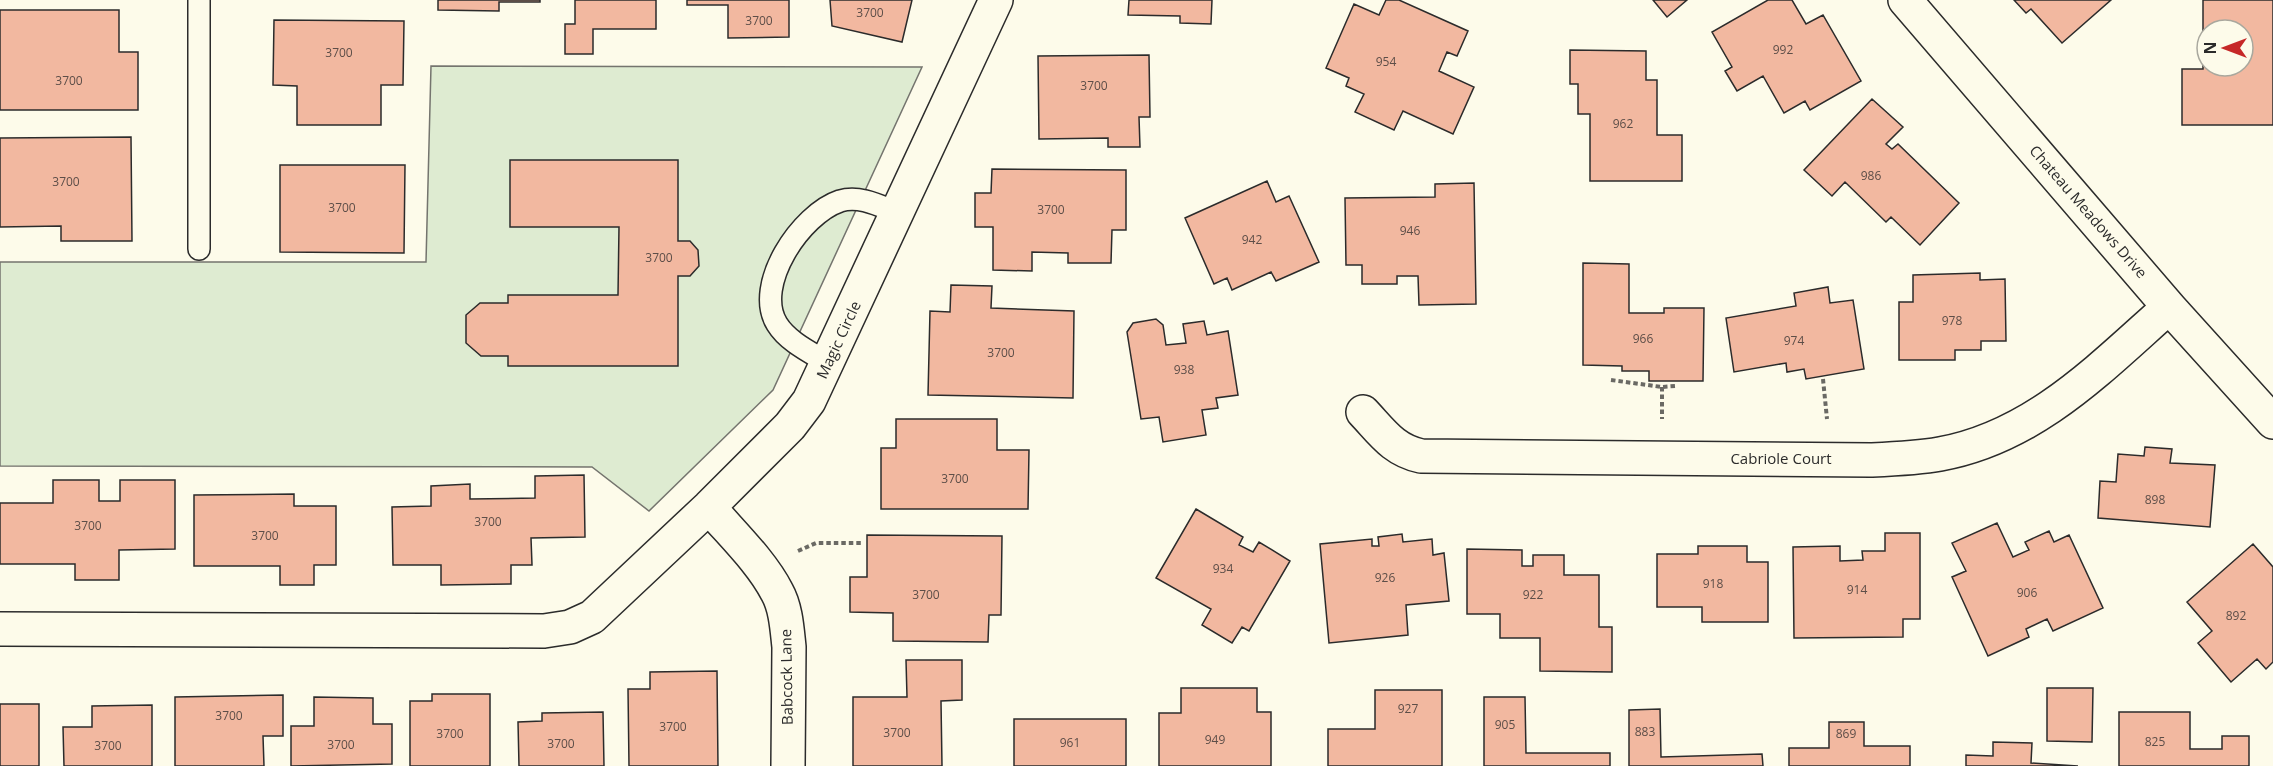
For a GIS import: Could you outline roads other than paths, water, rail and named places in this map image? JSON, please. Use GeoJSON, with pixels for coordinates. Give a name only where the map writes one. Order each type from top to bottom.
{"type":"FeatureCollection","features":[{"type":"Feature","properties":{"kind":"street","name":"Magic Circle"},"geometry":{"type":"LineString","coordinates":[[0,629],[543,632],[570,627],[592,617],[709,507],[800,414],[809,401],[996,0]]}},
{"type":"Feature","properties":{"kind":"street","name":"Chateau Meadows Drive"},"geometry":{"type":"LineString","coordinates":[[1905,0],[2169,307],[2273,422]]}},
{"type":"Feature","properties":{"kind":"street","name":"Cabriole Court"},"geometry":{"type":"LineString","coordinates":[[1363,411],[1392,444],[1405,453],[1421,456],[1871,460],[1941,454],[1999,435],[2040,416],[2068,396],[2169,307]]}},
{"type":"Feature","properties":{"kind":"street","name":"Babcock Lane"},"geometry":{"type":"LineString","coordinates":[[709,507],[765,572],[779,593],[789,647],[788,766]]}},
{"type":"Feature","properties":{"kind":"lane"},"geometry":{"type":"LineString","coordinates":[[199,0],[200,249]]}},
{"type":"Feature","properties":{"kind":"lane"},"geometry":{"type":"LineString","coordinates":[[828,363],[800,346],[777,324],[772,311],[772,289],[777,270],[797,235],[811,220],[833,204],[852,199],[898,213]]}}]}
